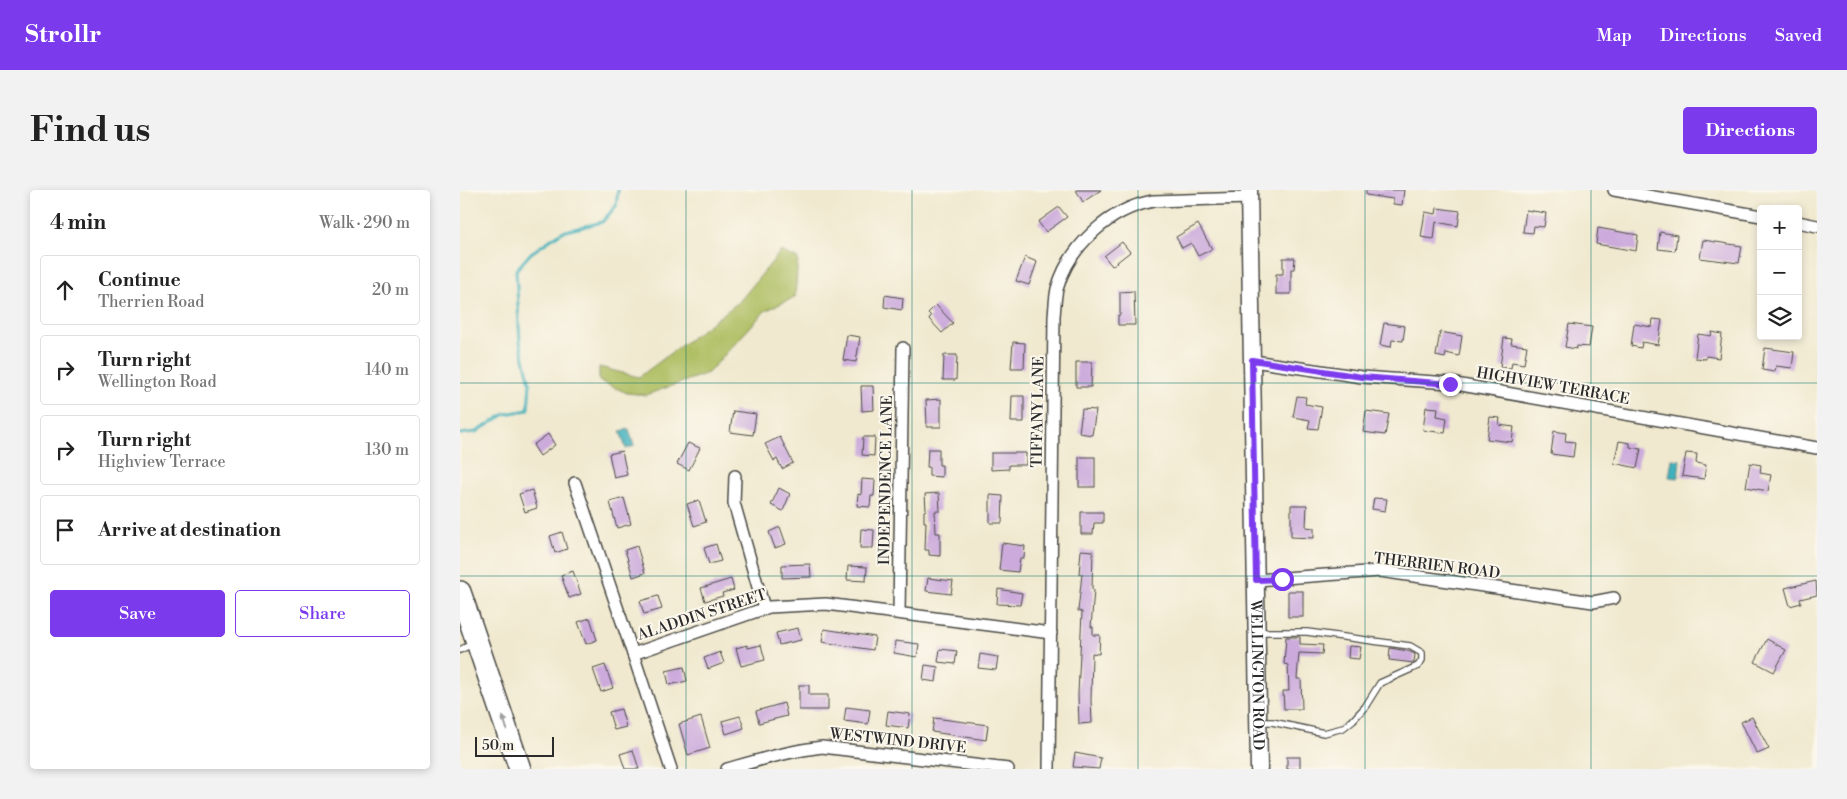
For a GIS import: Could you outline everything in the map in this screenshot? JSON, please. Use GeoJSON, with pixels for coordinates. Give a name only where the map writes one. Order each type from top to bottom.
{"type":"FeatureCollection","features":[{"type":"Feature","properties":{"kind":"highway"},"geometry":{"type":"LineString","coordinates":[[460,592],[469,646],[520,769]]}},
{"type":"Feature","properties":{"kind":"main road","name":"WELLINGTON ROAD"},"geometry":{"type":"LineString","coordinates":[[1249,194],[1259,769]]}},
{"type":"Feature","properties":{"kind":"street"},"geometry":{"type":"LineString","coordinates":[[1614,190],[1757,215]]}},
{"type":"Feature","properties":{"kind":"street","name":"TIFFANY LANE"},"geometry":{"type":"LineString","coordinates":[[1049,769],[1054,316],[1057,290],[1066,266],[1080,246],[1097,228],[1118,214],[1141,204],[1249,194]]}},
{"type":"Feature","properties":{"kind":"street"},"geometry":{"type":"LineString","coordinates":[[1802,223],[1817,226]]}},
{"type":"Feature","properties":{"kind":"street","name":"INDEPENDENCE LANE"},"geometry":{"type":"LineString","coordinates":[[899,613],[903,348]]}},
{"type":"Feature","properties":{"kind":"street","name":"HIGHVIEW TERRACE"},"geometry":{"type":"LineString","coordinates":[[1252,360],[1362,377],[1450,384],[1817,448]]}},
{"type":"Feature","properties":{"kind":"street"},"geometry":{"type":"LineString","coordinates":[[735,476],[734,503],[764,608]]}},
{"type":"Feature","properties":{"kind":"street"},"geometry":{"type":"LineString","coordinates":[[575,483],[633,654]]}},
{"type":"Feature","properties":{"kind":"street","name":"THERRIEN ROAD"},"geometry":{"type":"LineString","coordinates":[[1256,580],[1380,571],[1592,602],[1614,598]]}},
{"type":"Feature","properties":{"kind":"street","name":"ALADDIN STREET"},"geometry":{"type":"LineString","coordinates":[[671,769],[633,654],[764,608],[801,604],[826,604],[1051,633]]}},
{"type":"Feature","properties":{"kind":"street","name":"WESTWIND DRIVE"},"geometry":{"type":"LineString","coordinates":[[727,769],[774,755],[822,747],[1008,769]]}},
{"type":"Feature","properties":{"kind":"lane"},"geometry":{"type":"LineString","coordinates":[[1257,632],[1307,632],[1410,646],[1422,653],[1422,660],[1418,666],[1380,683],[1365,707],[1343,728],[1324,733],[1272,722],[1259,722]]}},
{"type":"Feature","properties":{"kind":"green space"},"geometry":{"type":"Polygon","coordinates":[[[781,251],[798,259],[795,297],[765,311],[708,373],[646,395],[627,393],[599,381],[599,367],[639,377],[739,302],[781,251]]]}},
{"type":"Feature","properties":{"kind":"water"},"geometry":{"type":"Polygon","coordinates":[[[629,429],[634,446],[626,449],[620,431],[629,429]]]}},
{"type":"Feature","properties":{"kind":"water"},"geometry":{"type":"Polygon","coordinates":[[[1672,459],[1680,460],[1678,478],[1669,477],[1672,459]]]}},
{"type":"Feature","properties":{"kind":"building"},"geometry":{"type":"Polygon","coordinates":[[[1076,190],[1101,190],[1083,202],[1076,190]]]}},
{"type":"Feature","properties":{"kind":"building"},"geometry":{"type":"Polygon","coordinates":[[[1366,190],[1404,190],[1402,205],[1393,204],[1393,199],[1366,195],[1366,190]]]}},
{"type":"Feature","properties":{"kind":"building"},"geometry":{"type":"Polygon","coordinates":[[[1059,207],[1067,217],[1046,232],[1038,222],[1059,207]]]}},
{"type":"Feature","properties":{"kind":"building"},"geometry":{"type":"Polygon","coordinates":[[[1437,208],[1460,211],[1458,226],[1436,222],[1434,239],[1421,237],[1425,212],[1436,214],[1437,208]]]}},
{"type":"Feature","properties":{"kind":"building"},"geometry":{"type":"Polygon","coordinates":[[[1526,210],[1546,213],[1544,227],[1534,226],[1533,233],[1523,232],[1526,210]]]}},
{"type":"Feature","properties":{"kind":"building"},"geometry":{"type":"Polygon","coordinates":[[[1198,224],[1212,249],[1198,256],[1191,243],[1182,248],[1176,237],[1198,224]]]}},
{"type":"Feature","properties":{"kind":"building"},"geometry":{"type":"Polygon","coordinates":[[[1598,228],[1638,235],[1636,251],[1596,244],[1598,228]]]}},
{"type":"Feature","properties":{"kind":"building"},"geometry":{"type":"Polygon","coordinates":[[[1660,232],[1677,235],[1675,251],[1658,249],[1660,232]]]}},
{"type":"Feature","properties":{"kind":"building"},"geometry":{"type":"Polygon","coordinates":[[[1703,240],[1742,246],[1739,263],[1700,258],[1703,240]]]}},
{"type":"Feature","properties":{"kind":"building"},"geometry":{"type":"Polygon","coordinates":[[[1122,242],[1130,252],[1112,266],[1104,256],[1122,242]]]}},
{"type":"Feature","properties":{"kind":"building"},"geometry":{"type":"Polygon","coordinates":[[[1025,257],[1037,262],[1029,285],[1016,281],[1025,257]]]}},
{"type":"Feature","properties":{"kind":"building"},"geometry":{"type":"Polygon","coordinates":[[[1283,258],[1295,258],[1294,269],[1291,269],[1291,294],[1276,294],[1276,274],[1283,274],[1283,258]]]}},
{"type":"Feature","properties":{"kind":"building"},"geometry":{"type":"Polygon","coordinates":[[[1134,291],[1135,325],[1118,325],[1120,292],[1134,291]]]}},
{"type":"Feature","properties":{"kind":"building"},"geometry":{"type":"Polygon","coordinates":[[[885,295],[903,298],[902,310],[884,307],[885,295]]]}},
{"type":"Feature","properties":{"kind":"building"},"geometry":{"type":"Polygon","coordinates":[[[936,305],[953,323],[942,333],[929,319],[931,316],[928,313],[936,305]]]}},
{"type":"Feature","properties":{"kind":"building"},"geometry":{"type":"Polygon","coordinates":[[[1653,319],[1662,320],[1658,345],[1642,342],[1641,348],[1631,346],[1634,324],[1652,327],[1653,319]]]}},
{"type":"Feature","properties":{"kind":"building"},"geometry":{"type":"Polygon","coordinates":[[[1384,323],[1405,326],[1403,341],[1392,340],[1391,347],[1380,345],[1384,323]]]}},
{"type":"Feature","properties":{"kind":"building"},"geometry":{"type":"Polygon","coordinates":[[[1569,324],[1592,327],[1589,347],[1577,346],[1576,349],[1565,347],[1569,324]]]}},
{"type":"Feature","properties":{"kind":"building"},"geometry":{"type":"Polygon","coordinates":[[[1440,332],[1462,336],[1459,356],[1446,353],[1445,358],[1436,356],[1440,332]]]}},
{"type":"Feature","properties":{"kind":"building"},"geometry":{"type":"Polygon","coordinates":[[[1712,332],[1722,334],[1719,358],[1706,356],[1706,359],[1695,358],[1698,334],[1711,336],[1712,332]]]}},
{"type":"Feature","properties":{"kind":"building"},"geometry":{"type":"Polygon","coordinates":[[[847,335],[860,337],[856,362],[843,360],[847,335]]]}},
{"type":"Feature","properties":{"kind":"building"},"geometry":{"type":"Polygon","coordinates":[[[1504,338],[1512,339],[1511,344],[1527,346],[1524,364],[1512,362],[1511,368],[1500,367],[1504,338]]]}},
{"type":"Feature","properties":{"kind":"building"},"geometry":{"type":"Polygon","coordinates":[[[1013,342],[1025,343],[1024,368],[1011,368],[1013,342]]]}},
{"type":"Feature","properties":{"kind":"building"},"geometry":{"type":"Polygon","coordinates":[[[1765,348],[1794,352],[1792,368],[1776,366],[1775,372],[1762,370],[1765,348]]]}},
{"type":"Feature","properties":{"kind":"building"},"geometry":{"type":"Polygon","coordinates":[[[944,355],[957,355],[956,380],[943,380],[944,355]]]}},
{"type":"Feature","properties":{"kind":"building"},"geometry":{"type":"Polygon","coordinates":[[[1076,362],[1092,362],[1091,387],[1076,387],[1076,362]]]}},
{"type":"Feature","properties":{"kind":"building"},"geometry":{"type":"Polygon","coordinates":[[[861,386],[873,386],[874,410],[862,411],[861,386]]]}},
{"type":"Feature","properties":{"kind":"building"},"geometry":{"type":"Polygon","coordinates":[[[1012,396],[1024,396],[1024,422],[1011,422],[1012,396]]]}},
{"type":"Feature","properties":{"kind":"building"},"geometry":{"type":"Polygon","coordinates":[[[1297,396],[1306,397],[1305,404],[1322,407],[1318,429],[1308,428],[1310,420],[1293,417],[1297,396]]]}},
{"type":"Feature","properties":{"kind":"building"},"geometry":{"type":"Polygon","coordinates":[[[941,399],[941,427],[927,427],[926,400],[941,399]]]}},
{"type":"Feature","properties":{"kind":"building"},"geometry":{"type":"Polygon","coordinates":[[[1426,407],[1438,408],[1437,416],[1447,418],[1445,433],[1423,430],[1426,407]]]}},
{"type":"Feature","properties":{"kind":"building"},"geometry":{"type":"Polygon","coordinates":[[[1082,409],[1096,410],[1092,435],[1079,433],[1082,409]]]}},
{"type":"Feature","properties":{"kind":"building"},"geometry":{"type":"Polygon","coordinates":[[[733,411],[756,414],[753,435],[730,432],[733,411]]]}},
{"type":"Feature","properties":{"kind":"building"},"geometry":{"type":"Polygon","coordinates":[[[1366,411],[1389,414],[1385,435],[1363,432],[1366,411]]]}},
{"type":"Feature","properties":{"kind":"building"},"geometry":{"type":"Polygon","coordinates":[[[1490,417],[1500,418],[1499,425],[1514,427],[1512,442],[1487,439],[1490,417]]]}},
{"type":"Feature","properties":{"kind":"building"},"geometry":{"type":"Polygon","coordinates":[[[1554,431],[1566,433],[1565,441],[1575,442],[1573,457],[1551,454],[1554,431]]]}},
{"type":"Feature","properties":{"kind":"building"},"geometry":{"type":"Polygon","coordinates":[[[548,434],[555,445],[540,456],[533,445],[548,434]]]}},
{"type":"Feature","properties":{"kind":"building"},"geometry":{"type":"Polygon","coordinates":[[[780,437],[793,463],[782,469],[777,459],[774,461],[765,444],[780,437]]]}},
{"type":"Feature","properties":{"kind":"building"},"geometry":{"type":"Polygon","coordinates":[[[863,437],[875,437],[874,456],[862,455],[863,437]]]}},
{"type":"Feature","properties":{"kind":"building"},"geometry":{"type":"Polygon","coordinates":[[[1619,441],[1630,443],[1630,447],[1641,449],[1637,468],[1614,463],[1619,441]]]}},
{"type":"Feature","properties":{"kind":"building"},"geometry":{"type":"Polygon","coordinates":[[[688,443],[700,448],[689,470],[677,464],[688,443]]]}},
{"type":"Feature","properties":{"kind":"building"},"geometry":{"type":"Polygon","coordinates":[[[928,449],[939,449],[939,465],[942,465],[942,477],[929,476],[929,467],[927,467],[928,449]]]}},
{"type":"Feature","properties":{"kind":"building"},"geometry":{"type":"Polygon","coordinates":[[[622,451],[627,475],[614,478],[609,454],[622,451]]]}},
{"type":"Feature","properties":{"kind":"building"},"geometry":{"type":"Polygon","coordinates":[[[991,453],[1026,453],[1026,465],[1009,465],[1009,469],[991,470],[991,453]]]}},
{"type":"Feature","properties":{"kind":"building"},"geometry":{"type":"Polygon","coordinates":[[[1686,453],[1697,454],[1696,463],[1706,465],[1704,479],[1682,476],[1686,453]]]}},
{"type":"Feature","properties":{"kind":"building"},"geometry":{"type":"Polygon","coordinates":[[[1079,457],[1095,457],[1095,487],[1079,487],[1079,457]]]}},
{"type":"Feature","properties":{"kind":"building"},"geometry":{"type":"Polygon","coordinates":[[[1750,463],[1761,465],[1760,473],[1771,475],[1768,491],[1746,487],[1750,463]]]}},
{"type":"Feature","properties":{"kind":"building"},"geometry":{"type":"Polygon","coordinates":[[[862,479],[875,480],[874,496],[871,496],[870,507],[857,506],[858,494],[861,495],[862,479]]]}},
{"type":"Feature","properties":{"kind":"building"},"geometry":{"type":"Polygon","coordinates":[[[779,488],[790,494],[783,511],[771,505],[779,488]]]}},
{"type":"Feature","properties":{"kind":"building"},"geometry":{"type":"Polygon","coordinates":[[[532,490],[537,508],[525,512],[519,494],[532,490]]]}},
{"type":"Feature","properties":{"kind":"building"},"geometry":{"type":"Polygon","coordinates":[[[939,493],[940,511],[935,511],[936,533],[940,533],[940,556],[929,555],[929,550],[925,550],[926,522],[924,522],[924,511],[926,510],[925,494],[939,493]]]}},
{"type":"Feature","properties":{"kind":"building"},"geometry":{"type":"Polygon","coordinates":[[[990,495],[1003,496],[1002,523],[990,523],[990,495]]]}},
{"type":"Feature","properties":{"kind":"building"},"geometry":{"type":"Polygon","coordinates":[[[624,498],[631,524],[617,528],[610,502],[624,498]]]}},
{"type":"Feature","properties":{"kind":"building"},"geometry":{"type":"Polygon","coordinates":[[[1374,498],[1387,499],[1385,511],[1372,509],[1374,498]]]}},
{"type":"Feature","properties":{"kind":"building"},"geometry":{"type":"Polygon","coordinates":[[[699,500],[706,522],[694,526],[687,504],[699,500]]]}},
{"type":"Feature","properties":{"kind":"building"},"geometry":{"type":"Polygon","coordinates":[[[1291,505],[1307,505],[1306,527],[1314,528],[1314,538],[1291,537],[1291,505]]]}},
{"type":"Feature","properties":{"kind":"building"},"geometry":{"type":"Polygon","coordinates":[[[1081,512],[1103,512],[1103,523],[1094,523],[1093,534],[1081,534],[1081,512]]]}},
{"type":"Feature","properties":{"kind":"building"},"geometry":{"type":"Polygon","coordinates":[[[780,527],[786,544],[775,548],[769,532],[780,527]]]}},
{"type":"Feature","properties":{"kind":"building"},"geometry":{"type":"Polygon","coordinates":[[[861,529],[874,530],[873,548],[860,548],[861,529]]]}},
{"type":"Feature","properties":{"kind":"building"},"geometry":{"type":"Polygon","coordinates":[[[562,532],[567,549],[555,553],[550,536],[562,532]]]}},
{"type":"Feature","properties":{"kind":"building"},"geometry":{"type":"Polygon","coordinates":[[[1002,543],[1025,546],[1024,558],[1020,558],[1018,572],[999,570],[1002,543]]]}},
{"type":"Feature","properties":{"kind":"building"},"geometry":{"type":"Polygon","coordinates":[[[716,544],[721,561],[709,564],[704,548],[716,544]]]}},
{"type":"Feature","properties":{"kind":"building"},"geometry":{"type":"Polygon","coordinates":[[[637,546],[645,573],[633,577],[625,550],[637,546]]]}},
{"type":"Feature","properties":{"kind":"building"},"geometry":{"type":"Polygon","coordinates":[[[1081,550],[1093,551],[1092,589],[1094,590],[1091,627],[1093,627],[1093,635],[1100,635],[1099,654],[1092,653],[1092,723],[1079,724],[1078,694],[1082,612],[1078,611],[1082,574],[1079,574],[1081,550]]]}},
{"type":"Feature","properties":{"kind":"building"},"geometry":{"type":"Polygon","coordinates":[[[810,564],[811,577],[782,578],[782,565],[810,564]]]}},
{"type":"Feature","properties":{"kind":"building"},"geometry":{"type":"Polygon","coordinates":[[[848,566],[867,567],[866,581],[847,580],[848,566]]]}},
{"type":"Feature","properties":{"kind":"building"},"geometry":{"type":"Polygon","coordinates":[[[573,571],[581,594],[569,598],[561,575],[573,571]]]}},
{"type":"Feature","properties":{"kind":"building"},"geometry":{"type":"Polygon","coordinates":[[[928,578],[953,581],[951,594],[926,591],[928,578]]]}},
{"type":"Feature","properties":{"kind":"building"},"geometry":{"type":"Polygon","coordinates":[[[731,579],[734,590],[722,593],[723,596],[705,601],[701,588],[731,579]]]}},
{"type":"Feature","properties":{"kind":"building"},"geometry":{"type":"Polygon","coordinates":[[[1816,581],[1817,595],[1800,599],[1801,603],[1790,606],[1785,588],[1816,581]]]}},
{"type":"Feature","properties":{"kind":"building"},"geometry":{"type":"Polygon","coordinates":[[[998,589],[1022,593],[1020,605],[997,604],[998,589]]]}},
{"type":"Feature","properties":{"kind":"building"},"geometry":{"type":"Polygon","coordinates":[[[1288,591],[1303,591],[1303,617],[1288,617],[1288,591]]]}},
{"type":"Feature","properties":{"kind":"building"},"geometry":{"type":"Polygon","coordinates":[[[658,596],[662,609],[644,614],[640,601],[658,596]]]}},
{"type":"Feature","properties":{"kind":"building"},"geometry":{"type":"Polygon","coordinates":[[[590,618],[597,640],[586,644],[578,622],[590,618]]]}},
{"type":"Feature","properties":{"kind":"building"},"geometry":{"type":"Polygon","coordinates":[[[798,628],[801,640],[779,645],[776,633],[798,628]]]}},
{"type":"Feature","properties":{"kind":"building"},"geometry":{"type":"Polygon","coordinates":[[[824,629],[875,637],[873,650],[822,642],[824,629]]]}},
{"type":"Feature","properties":{"kind":"building"},"geometry":{"type":"Polygon","coordinates":[[[1286,637],[1300,637],[1300,644],[1323,645],[1322,654],[1299,653],[1297,679],[1301,679],[1302,709],[1284,709],[1283,691],[1289,691],[1288,665],[1284,664],[1286,637]]]}},
{"type":"Feature","properties":{"kind":"building"},"geometry":{"type":"Polygon","coordinates":[[[1767,639],[1786,650],[1774,672],[1755,662],[1767,639]]]}},
{"type":"Feature","properties":{"kind":"building"},"geometry":{"type":"Polygon","coordinates":[[[895,641],[919,644],[917,657],[894,653],[895,641]]]}},
{"type":"Feature","properties":{"kind":"building"},"geometry":{"type":"Polygon","coordinates":[[[747,645],[748,648],[761,645],[765,660],[741,666],[736,648],[747,645]]]}},
{"type":"Feature","properties":{"kind":"building"},"geometry":{"type":"Polygon","coordinates":[[[1349,646],[1361,647],[1359,659],[1348,658],[1349,646]]]}},
{"type":"Feature","properties":{"kind":"building"},"geometry":{"type":"Polygon","coordinates":[[[1390,648],[1415,654],[1414,663],[1389,660],[1390,648]]]}},
{"type":"Feature","properties":{"kind":"building"},"geometry":{"type":"Polygon","coordinates":[[[940,649],[957,651],[955,664],[938,662],[940,649]]]}},
{"type":"Feature","properties":{"kind":"building"},"geometry":{"type":"Polygon","coordinates":[[[720,652],[724,663],[708,669],[704,658],[720,652]]]}},
{"type":"Feature","properties":{"kind":"building"},"geometry":{"type":"Polygon","coordinates":[[[980,654],[998,657],[996,670],[978,668],[980,654]]]}},
{"type":"Feature","properties":{"kind":"building"},"geometry":{"type":"Polygon","coordinates":[[[605,665],[613,688],[601,692],[593,669],[605,665]]]}},
{"type":"Feature","properties":{"kind":"building"},"geometry":{"type":"Polygon","coordinates":[[[925,665],[938,667],[936,682],[923,680],[925,665]]]}},
{"type":"Feature","properties":{"kind":"building"},"geometry":{"type":"Polygon","coordinates":[[[684,667],[687,681],[669,685],[666,671],[684,667]]]}},
{"type":"Feature","properties":{"kind":"building"},"geometry":{"type":"Polygon","coordinates":[[[799,685],[809,685],[809,695],[828,695],[828,710],[799,710],[799,685]]]}},
{"type":"Feature","properties":{"kind":"building"},"geometry":{"type":"Polygon","coordinates":[[[784,703],[787,716],[759,723],[756,711],[784,703]]]}},
{"type":"Feature","properties":{"kind":"building"},"geometry":{"type":"Polygon","coordinates":[[[846,707],[870,710],[868,724],[844,721],[846,707]]]}},
{"type":"Feature","properties":{"kind":"building"},"geometry":{"type":"Polygon","coordinates":[[[621,709],[626,727],[614,730],[609,712],[621,709]]]}},
{"type":"Feature","properties":{"kind":"building"},"geometry":{"type":"Polygon","coordinates":[[[888,711],[910,714],[908,728],[886,725],[888,711]]]}},
{"type":"Feature","properties":{"kind":"building"},"geometry":{"type":"Polygon","coordinates":[[[740,716],[744,728],[726,734],[722,721],[740,716]]]}},
{"type":"Feature","properties":{"kind":"building"},"geometry":{"type":"Polygon","coordinates":[[[701,717],[710,748],[688,755],[679,724],[701,717]]]}},
{"type":"Feature","properties":{"kind":"building"},"geometry":{"type":"Polygon","coordinates":[[[1752,717],[1769,749],[1757,754],[1741,722],[1752,717]]]}},
{"type":"Feature","properties":{"kind":"building"},"geometry":{"type":"Polygon","coordinates":[[[934,718],[988,725],[986,740],[932,732],[934,718]]]}},
{"type":"Feature","properties":{"kind":"building"},"geometry":{"type":"Polygon","coordinates":[[[633,750],[639,769],[625,769],[620,754],[633,750]]]}},
{"type":"Feature","properties":{"kind":"building"},"geometry":{"type":"Polygon","coordinates":[[[1075,753],[1101,758],[1099,769],[1073,767],[1075,753]]]}},
{"type":"Feature","properties":{"kind":"building"},"geometry":{"type":"Polygon","coordinates":[[[1287,757],[1300,757],[1300,769],[1287,769],[1287,757]]]}},
{"type":"Feature","properties":{"kind":"waterway"},"geometry":{"type":"LineString","coordinates":[[460,434],[476,432],[505,414],[528,410],[530,383],[520,342],[516,270],[531,253],[562,232],[602,222],[616,206],[618,190]]}},
{"type":"Feature","properties":{"kind":"route"},"geometry":{"type":"LineString","coordinates":[[1282,579],[1256,580],[1252,360],[1362,377],[1409,379],[1450,384]]}}]}
